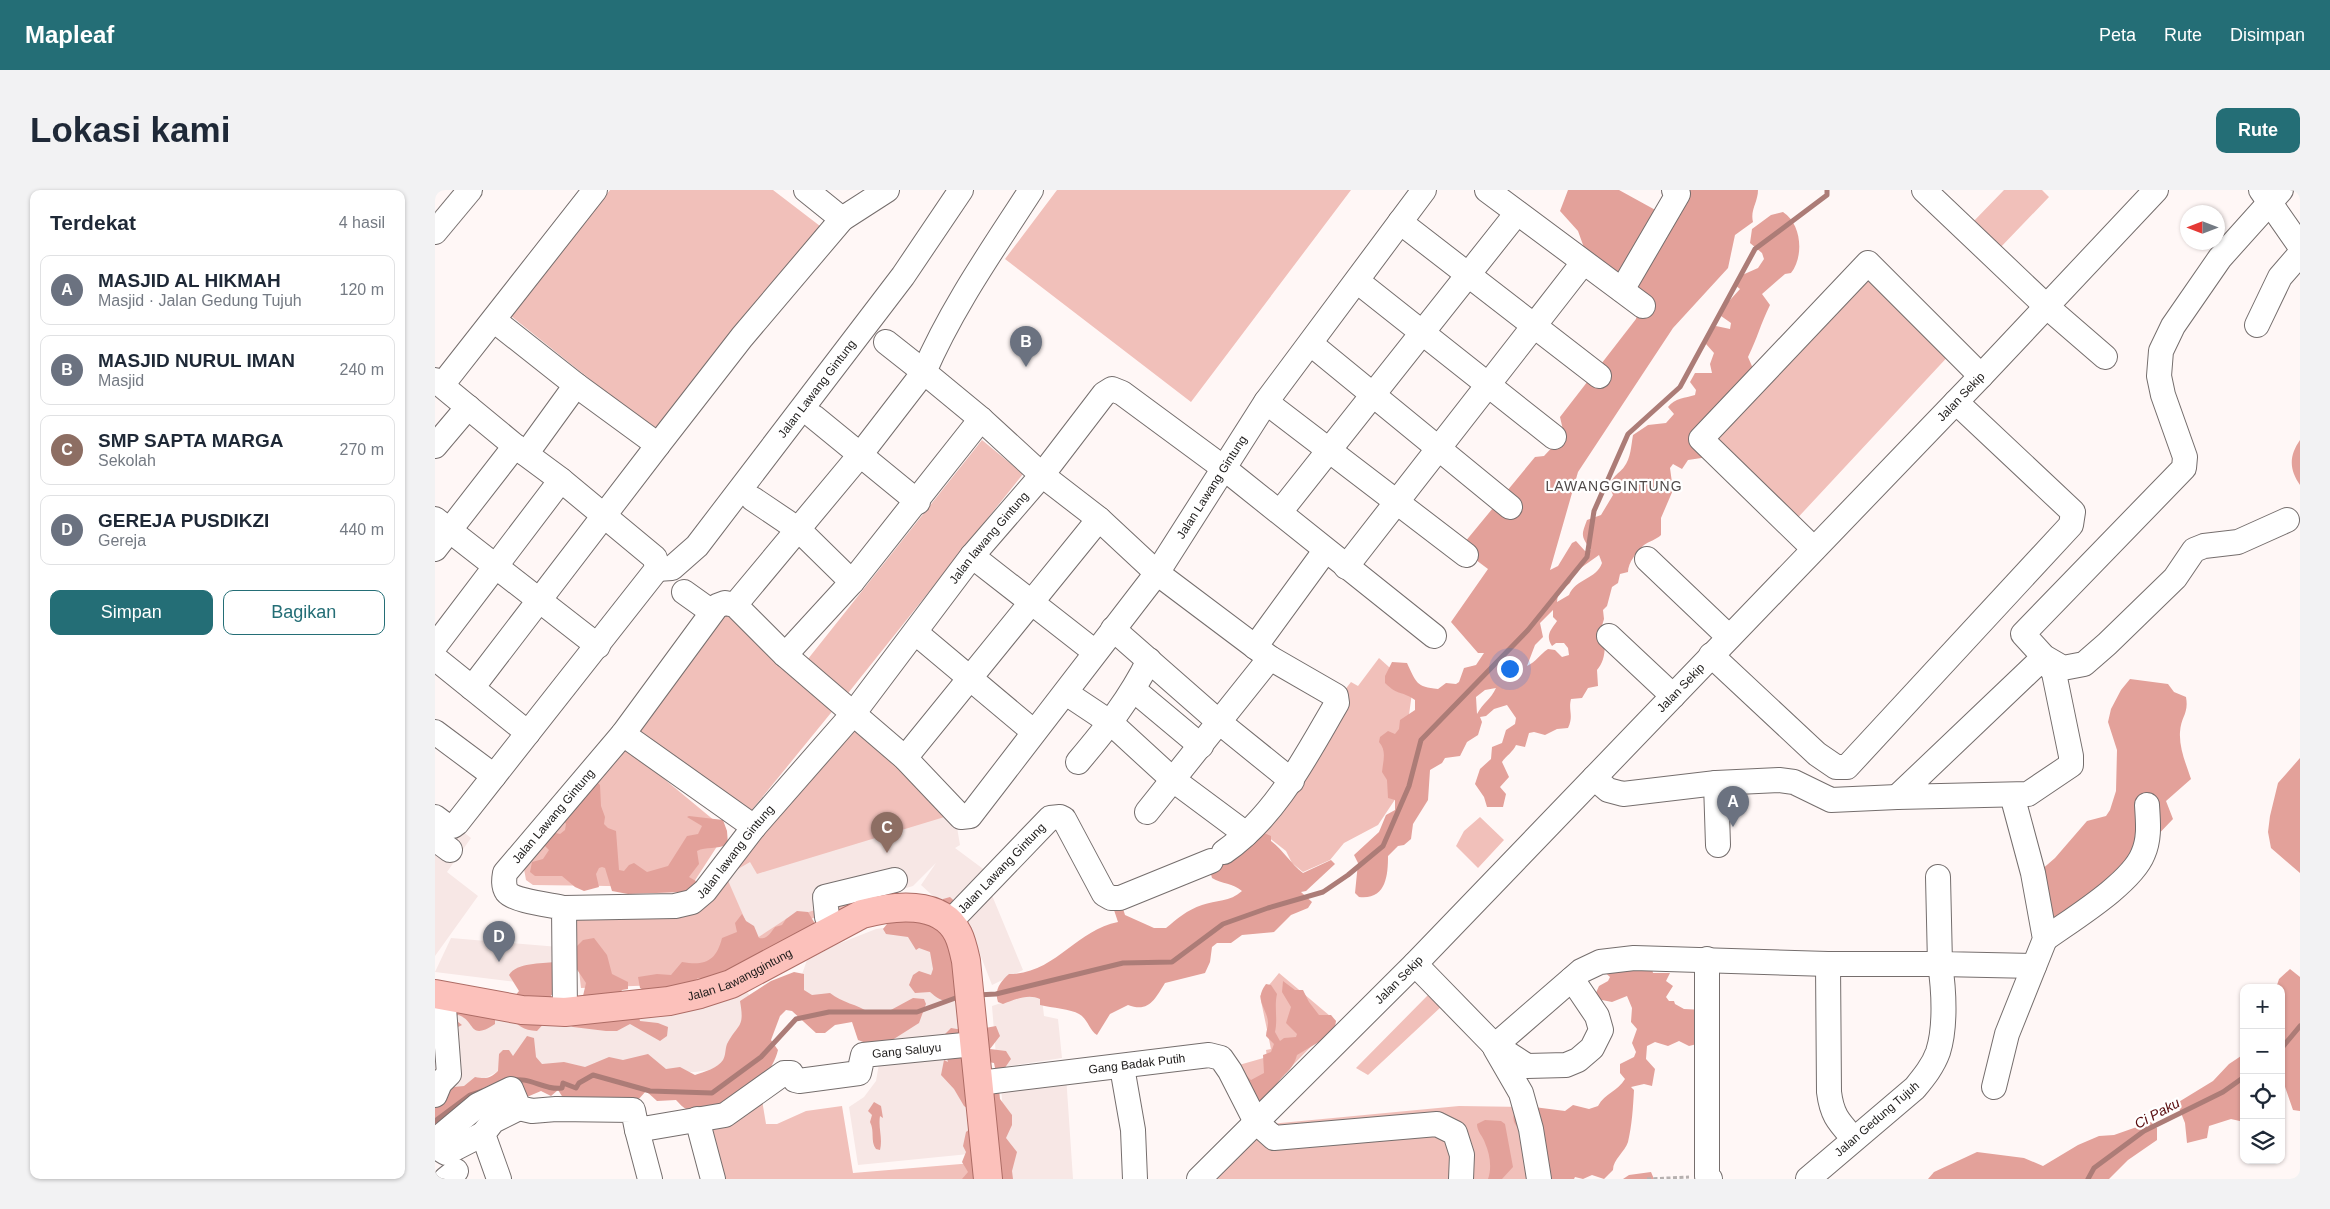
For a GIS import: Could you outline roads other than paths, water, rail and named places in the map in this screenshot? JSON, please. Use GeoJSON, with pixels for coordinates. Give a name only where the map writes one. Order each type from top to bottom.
{"type":"FeatureCollection","features":[{"type":"Feature","properties":{"kind":"main road","name":"Jalan Lawanggintung"},"geometry":{"type":"LineString","coordinates":[[439,995],[522,1010],[565,1012],[646,1005],[700,994],[731,984],[862,914],[881,909],[903,908],[934,912],[949,923]]}},
{"type":"Feature","properties":{"kind":"main road"},"geometry":{"type":"LineString","coordinates":[[949,923],[957,933],[966,961],[979,1083],[983,1177]]}},
{"type":"Feature","properties":{"kind":"street"},"geometry":{"type":"LineString","coordinates":[[435,232],[470,190]]}},
{"type":"Feature","properties":{"kind":"street"},"geometry":{"type":"LineString","coordinates":[[806,190],[842,219]]}},
{"type":"Feature","properties":{"kind":"street"},"geometry":{"type":"LineString","coordinates":[[472,688],[742,337],[842,219],[887,190]]}},
{"type":"Feature","properties":{"kind":"street","name":"Jalan Lawang Gintung"},"geometry":{"type":"LineString","coordinates":[[657,569],[673,568],[697,546],[903,276],[961,190]]}},
{"type":"Feature","properties":{"kind":"street","name":"Jalan Lawang Gintung"},"geometry":{"type":"LineString","coordinates":[[564,908],[513,897],[507,891],[504,881],[505,873],[623,734],[723,608],[799,530],[860,456],[924,372],[945,328],[1031,190]]}},
{"type":"Feature","properties":{"kind":"street","name":"Jalan Lawang Gintung"},"geometry":{"type":"LineString","coordinates":[[723,608],[785,655],[905,758],[961,817],[966,818],[970,816],[1157,573],[1266,402],[1311,344],[1423,190]]}},
{"type":"Feature","properties":{"kind":"street"},"geometry":{"type":"LineString","coordinates":[[1487,190],[1643,306]]}},
{"type":"Feature","properties":{"kind":"street"},"geometry":{"type":"LineString","coordinates":[[1924,190],[2046,306],[2105,358]]}},
{"type":"Feature","properties":{"kind":"street","name":"Jalan Sekip"},"geometry":{"type":"LineString","coordinates":[[1199,1179],[1415,964],[1981,376],[2156,190]]}},
{"type":"Feature","properties":{"kind":"street"},"geometry":{"type":"LineString","coordinates":[[1621,290],[1678,191]]}},
{"type":"Feature","properties":{"kind":"street"},"geometry":{"type":"LineString","coordinates":[[435,817],[447,826],[453,826],[598,646],[657,569],[655,558],[605,515],[439,383],[495,321],[583,194]]}},
{"type":"Feature","properties":{"kind":"street"},"geometry":{"type":"LineString","coordinates":[[1594,778],[1608,790],[1623,794],[1716,783],[1779,780],[1793,782],[1831,800],[2028,794],[2071,765],[2071,756],[2053,673],[2044,657],[2023,634],[2184,468],[2185,457],[2161,386],[2161,351],[2166,338],[2220,258],[2270,194],[2300,246]]}},
{"type":"Feature","properties":{"kind":"street"},"geometry":{"type":"LineString","coordinates":[[1280,512],[1517,214]]}},
{"type":"Feature","properties":{"kind":"street"},"geometry":{"type":"LineString","coordinates":[[1400,222],[1599,376]]}},
{"type":"Feature","properties":{"kind":"street"},"geometry":{"type":"LineString","coordinates":[[2257,326],[2280,277],[2300,254]]}},
{"type":"Feature","properties":{"kind":"street"},"geometry":{"type":"LineString","coordinates":[[1347,567],[1583,263]]}},
{"type":"Feature","properties":{"kind":"street"},"geometry":{"type":"LineString","coordinates":[[1814,549],[1701,438],[1868,263],[1981,376]]}},
{"type":"Feature","properties":{"kind":"street"},"geometry":{"type":"LineString","coordinates":[[1357,281],[1554,437]]}},
{"type":"Feature","properties":{"kind":"street"},"geometry":{"type":"LineString","coordinates":[[495,321],[575,385],[658,445]]}},
{"type":"Feature","properties":{"kind":"street"},"geometry":{"type":"LineString","coordinates":[[886,342],[924,372]]}},
{"type":"Feature","properties":{"kind":"street"},"geometry":{"type":"LineString","coordinates":[[1311,344],[1510,507]]}},
{"type":"Feature","properties":{"kind":"street","name":"Jalan Lawang Gintung"},"geometry":{"type":"LineString","coordinates":[[924,372],[981,419],[1042,475],[1099,519],[1157,573],[1262,653],[1336,696],[1337,699],[1292,781],[1246,834],[1218,856],[1120,898],[1111,898],[1104,894],[1064,819],[1055,816],[1050,818],[949,923]]}},
{"type":"Feature","properties":{"kind":"street"},"geometry":{"type":"LineString","coordinates":[[575,385],[521,450],[440,533],[495,566],[598,646]]}},
{"type":"Feature","properties":{"kind":"street","name":"Jalan lawang Gintung"},"geometry":{"type":"LineString","coordinates":[[564,908],[675,906],[692,902],[705,891],[754,827],[853,714],[916,633],[972,556],[1042,475],[1104,394],[1112,389],[1122,393],[1225,469],[1280,512],[1325,551],[1434,636]]}},
{"type":"Feature","properties":{"kind":"street"},"geometry":{"type":"LineString","coordinates":[[1266,402],[1466,555]]}},
{"type":"Feature","properties":{"kind":"street"},"geometry":{"type":"LineString","coordinates":[[1711,656],[1817,754],[1836,768],[1847,767],[2071,525],[2073,512],[1956,402]]}},
{"type":"Feature","properties":{"kind":"street"},"geometry":{"type":"LineString","coordinates":[[435,446],[468,407]]}},
{"type":"Feature","properties":{"kind":"street","name":"Jalan Lawang Gintung"},"geometry":{"type":"LineString","coordinates":[[814,417],[918,502]]}},
{"type":"Feature","properties":{"kind":"street"},"geometry":{"type":"LineString","coordinates":[[785,655],[852,582],[918,502],[981,419]]}},
{"type":"Feature","properties":{"kind":"street"},"geometry":{"type":"LineString","coordinates":[[435,646],[561,480]]}},
{"type":"Feature","properties":{"kind":"street"},"geometry":{"type":"LineString","coordinates":[[753,499],[799,530],[852,582]]}},
{"type":"Feature","properties":{"kind":"street"},"geometry":{"type":"LineString","coordinates":[[905,758],[1099,519]]}},
{"type":"Feature","properties":{"kind":"street"},"geometry":{"type":"LineString","coordinates":[[2044,657],[2063,668],[2084,664],[2175,578],[2194,550],[2204,546],[2238,542],[2287,520]]}},
{"type":"Feature","properties":{"kind":"street"},"geometry":{"type":"LineString","coordinates":[[1147,812],[1219,722],[1325,551]]}},
{"type":"Feature","properties":{"kind":"street","name":"Jalan Lawang Gintung"},"geometry":{"type":"LineString","coordinates":[[972,556],[1095,652]]}},
{"type":"Feature","properties":{"kind":"street"},"geometry":{"type":"LineString","coordinates":[[1647,558],[1729,637]]}},
{"type":"Feature","properties":{"kind":"street"},"geometry":{"type":"LineString","coordinates":[[684,592],[723,608]]}},
{"type":"Feature","properties":{"kind":"street"},"geometry":{"type":"LineString","coordinates":[[1113,629],[1219,722],[1292,781]]}},
{"type":"Feature","properties":{"kind":"street"},"geometry":{"type":"LineString","coordinates":[[916,633],[1034,732]]}},
{"type":"Feature","properties":{"kind":"street"},"geometry":{"type":"LineString","coordinates":[[1609,636],[1673,696]]}},
{"type":"Feature","properties":{"kind":"street"},"geometry":{"type":"LineString","coordinates":[[1897,797],[2044,657]]}},
{"type":"Feature","properties":{"kind":"street"},"geometry":{"type":"LineString","coordinates":[[1077,762],[1111,723],[1134,690],[1149,660]]}},
{"type":"Feature","properties":{"kind":"street"},"geometry":{"type":"LineString","coordinates":[[438,669],[472,688],[528,733]]}},
{"type":"Feature","properties":{"kind":"street"},"geometry":{"type":"LineString","coordinates":[[1134,690],[1201,746]]}},
{"type":"Feature","properties":{"kind":"street"},"geometry":{"type":"LineString","coordinates":[[1066,693],[1111,723],[1172,779],[1246,834]]}},
{"type":"Feature","properties":{"kind":"street"},"geometry":{"type":"LineString","coordinates":[[435,732],[494,776]]}},
{"type":"Feature","properties":{"kind":"street","name":"Jalan Lawang Gintung"},"geometry":{"type":"LineString","coordinates":[[623,734],[754,827]]}},
{"type":"Feature","properties":{"kind":"street"},"geometry":{"type":"LineString","coordinates":[[1716,783],[1718,845]]}},
{"type":"Feature","properties":{"kind":"street"},"geometry":{"type":"LineString","coordinates":[[1994,1087],[2007,1034],[2045,940],[2033,873],[2012,795]]}},
{"type":"Feature","properties":{"kind":"street"},"geometry":{"type":"LineString","coordinates":[[2045,940],[2117,886],[2131,871],[2142,856],[2147,841],[2147,805]]}},
{"type":"Feature","properties":{"kind":"street","name":"Jalan Gedung Tujuh"},"geometry":{"type":"LineString","coordinates":[[1808,1179],[1915,1088],[1929,1070],[1937,1052],[1940,1038],[1942,980],[1937,877]]}},
{"type":"Feature","properties":{"kind":"street"},"geometry":{"type":"LineString","coordinates":[[833,929],[827,917],[825,897],[895,880]]}},
{"type":"Feature","properties":{"kind":"street"},"geometry":{"type":"LineString","coordinates":[[564,908],[565,1012]]}},
{"type":"Feature","properties":{"kind":"street"},"geometry":{"type":"LineString","coordinates":[[1493,1044],[1498,1043],[1572,979],[1592,966],[1615,959],[1707,959],[1828,964],[2035,966]]}},
{"type":"Feature","properties":{"kind":"street"},"geometry":{"type":"LineString","coordinates":[[1707,959],[1709,1177]]}},
{"type":"Feature","properties":{"kind":"street"},"geometry":{"type":"LineString","coordinates":[[1415,964],[1493,1044],[1527,1066],[1565,1066],[1578,1060],[1592,1048],[1601,1030],[1597,1016],[1572,979]]}},
{"type":"Feature","properties":{"kind":"street"},"geometry":{"type":"LineString","coordinates":[[1828,964],[1829,1092],[1834,1116],[1854,1139]]}},
{"type":"Feature","properties":{"kind":"street"},"geometry":{"type":"LineString","coordinates":[[435,1095],[440,1083],[449,1074],[439,995]]}},
{"type":"Feature","properties":{"kind":"street","name":"Gang Saluyu"},"geometry":{"type":"LineString","coordinates":[[697,1119],[725,1115],[785,1073],[791,1073],[795,1080],[859,1073],[863,1055],[974,1044]]}},
{"type":"Feature","properties":{"kind":"street"},"geometry":{"type":"LineString","coordinates":[[1493,1044],[1521,1094],[1531,1129],[1539,1179]]}},
{"type":"Feature","properties":{"kind":"street","name":"Gang Badak Putih"},"geometry":{"type":"LineString","coordinates":[[979,1083],[1209,1055],[1221,1058],[1231,1071],[1256,1122]]}},
{"type":"Feature","properties":{"kind":"street"},"geometry":{"type":"LineString","coordinates":[[1122,1067],[1133,1130],[1135,1179]]}},
{"type":"Feature","properties":{"kind":"street"},"geometry":{"type":"LineString","coordinates":[[435,1141],[478,1105],[511,1089],[519,1108]]}},
{"type":"Feature","properties":{"kind":"street"},"geometry":{"type":"LineString","coordinates":[[435,1146],[446,1153],[483,1134],[493,1121],[519,1108],[532,1111],[556,1108],[626,1108],[633,1110],[650,1179]]}},
{"type":"Feature","properties":{"kind":"street"},"geometry":{"type":"LineString","coordinates":[[637,1130],[697,1119],[713,1179]]}},
{"type":"Feature","properties":{"kind":"street"},"geometry":{"type":"LineString","coordinates":[[1256,1122],[1274,1138],[1437,1124],[1455,1133],[1462,1154],[1461,1179]]}},
{"type":"Feature","properties":{"kind":"street"},"geometry":{"type":"LineString","coordinates":[[483,1134],[499,1179]]}},
{"type":"Feature","properties":{"kind":"waterway"},"geometry":{"type":"LineString","coordinates":[[977,995],[996,994],[1123,963],[1172,962],[1223,924],[1268,908],[1323,892],[1348,875],[1383,846],[1409,786],[1421,740],[1528,630],[1587,557],[1594,511],[1628,434],[1680,387],[1755,249],[1827,195],[1827,190]]}},
{"type":"Feature","properties":{"kind":"waterway"},"geometry":{"type":"LineString","coordinates":[[511,1081],[524,1080],[555,1088],[562,1088],[563,1083],[576,1088],[579,1083],[593,1075],[650,1091],[712,1093],[761,1057],[796,1019],[829,1012],[917,1012],[961,996]]}},
{"type":"Feature","properties":{"kind":"waterway","name":"Ci Paku"},"geometry":{"type":"LineString","coordinates":[[2285,1044],[2300,1026]]}},
{"type":"Feature","properties":{"kind":"waterway","name":"Ci Paku"},"geometry":{"type":"LineString","coordinates":[[2088,1179],[2094,1168],[2144,1131],[2223,1092],[2240,1080]]}},
{"type":"Feature","properties":{"kind":"waterway"},"geometry":{"type":"LineString","coordinates":[[435,1121],[470,1095],[482,1091]]}},
{"type":"Feature","properties":{"kind":"place","name":"MASJID NURUL IMAN"},"geometry":{"type":"Point","coordinates":[1026,367]}},
{"type":"Feature","properties":{"kind":"place","name":"MASJID AL HIKMAH"},"geometry":{"type":"Point","coordinates":[1733,827]}},
{"type":"Feature","properties":{"kind":"place","name":"SMP SAPTA MARGA"},"geometry":{"type":"Point","coordinates":[887,853]}},
{"type":"Feature","properties":{"kind":"place","name":"GEREJA PUSDIKZI"},"geometry":{"type":"Point","coordinates":[499,962]}},
{"type":"Feature","properties":{"kind":"district","name":"LAWANGGINTUNG"},"geometry":{"type":"Point","coordinates":[1614,486]}}]}
